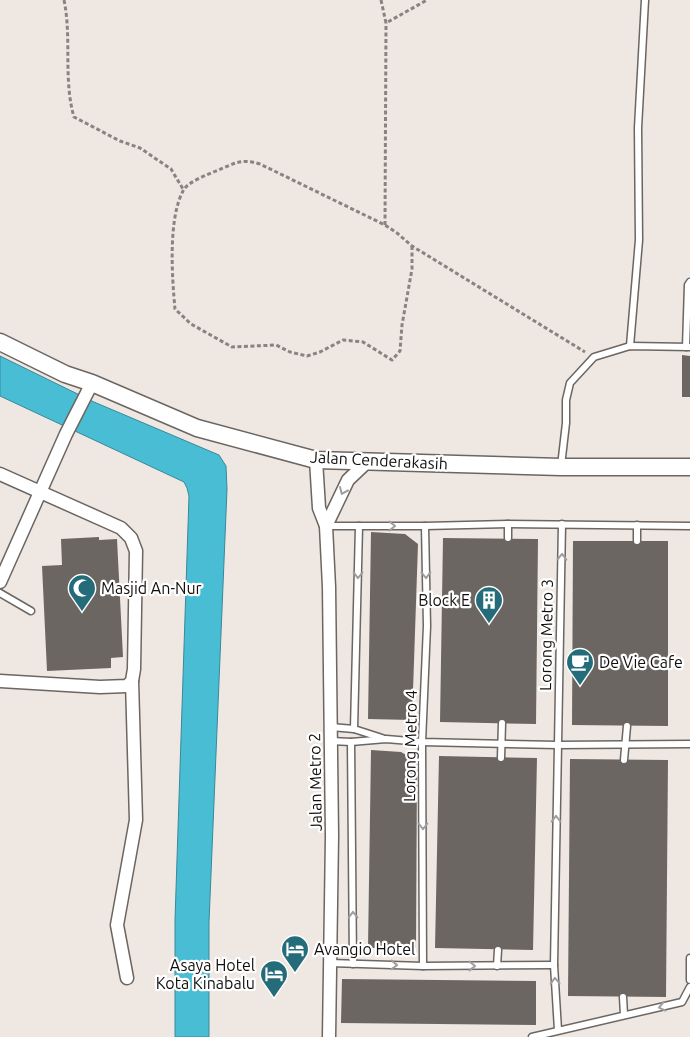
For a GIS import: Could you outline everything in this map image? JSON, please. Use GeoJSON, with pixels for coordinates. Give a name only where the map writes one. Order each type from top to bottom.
{"type":"FeatureCollection","features":[{"type":"Feature","properties":{"kind":"street","name":"Jalan Cenderakasih"},"geometry":{"type":"LineString","coordinates":[[0,342],[89,388],[197,428],[316,460],[561,467],[690,468]]}},
{"type":"Feature","properties":{"kind":"street"},"geometry":{"type":"LineString","coordinates":[[0,582],[66,434],[89,388]]}},
{"type":"Feature","properties":{"kind":"street","name":"Jalan Metro 2"},"geometry":{"type":"LineString","coordinates":[[316,460],[319,508],[326,526],[329,587],[332,836],[329,1037]]}},
{"type":"Feature","properties":{"kind":"street","name":"Jalan Metro 2"},"geometry":{"type":"LineString","coordinates":[[326,526],[348,480],[368,462]]}},
{"type":"Feature","properties":{"kind":"street"},"geometry":{"type":"LineString","coordinates":[[0,474],[121,528],[131,538],[136,551],[134,669],[132,681],[136,820],[117,925],[127,978]]}},
{"type":"Feature","properties":{"kind":"street"},"geometry":{"type":"LineString","coordinates":[[0,681],[100,687],[127,686],[132,681]]}},
{"type":"Feature","properties":{"kind":"lane"},"geometry":{"type":"LineString","coordinates":[[630,346],[639,240],[638,128],[645,0]]}},
{"type":"Feature","properties":{"kind":"lane"},"geometry":{"type":"LineString","coordinates":[[561,467],[566,423],[566,400],[570,383],[594,358],[630,346],[688,347],[688,285],[690,282]]}},
{"type":"Feature","properties":{"kind":"lane"},"geometry":{"type":"LineString","coordinates":[[326,526],[508,524],[690,526]]}},
{"type":"Feature","properties":{"kind":"lane"},"geometry":{"type":"LineString","coordinates":[[508,524],[508,538]]}},
{"type":"Feature","properties":{"kind":"lane","name":"Lorong Metro 3"},"geometry":{"type":"LineString","coordinates":[[558,1030],[554,966],[562,524]]}},
{"type":"Feature","properties":{"kind":"lane"},"geometry":{"type":"LineString","coordinates":[[637,525],[637,541]]}},
{"type":"Feature","properties":{"kind":"lane"},"geometry":{"type":"LineString","coordinates":[[354,729],[359,526]]}},
{"type":"Feature","properties":{"kind":"lane","name":"Lorong Metro 4"},"geometry":{"type":"LineString","coordinates":[[423,966],[422,742],[427,626],[425,526]]}},
{"type":"Feature","properties":{"kind":"lane"},"geometry":{"type":"LineString","coordinates":[[0,593],[31,611]]}},
{"type":"Feature","properties":{"kind":"lane"},"geometry":{"type":"LineString","coordinates":[[501,758],[502,723]]}},
{"type":"Feature","properties":{"kind":"lane"},"geometry":{"type":"LineString","coordinates":[[624,760],[627,745],[627,726]]}},
{"type":"Feature","properties":{"kind":"lane"},"geometry":{"type":"LineString","coordinates":[[331,727],[354,729],[386,739]]}},
{"type":"Feature","properties":{"kind":"lane"},"geometry":{"type":"LineString","coordinates":[[331,741],[351,742],[386,739],[422,742],[557,745],[690,744]]}},
{"type":"Feature","properties":{"kind":"lane"},"geometry":{"type":"LineString","coordinates":[[351,742],[353,964]]}},
{"type":"Feature","properties":{"kind":"lane"},"geometry":{"type":"LineString","coordinates":[[497,966],[498,950]]}},
{"type":"Feature","properties":{"kind":"lane"},"geometry":{"type":"LineString","coordinates":[[690,958],[690,980]]}},
{"type":"Feature","properties":{"kind":"lane"},"geometry":{"type":"LineString","coordinates":[[330,963],[423,966],[554,966]]}},
{"type":"Feature","properties":{"kind":"lane"},"geometry":{"type":"LineString","coordinates":[[532,1037],[682,1002],[690,986]]}},
{"type":"Feature","properties":{"kind":"lane"},"geometry":{"type":"LineString","coordinates":[[623,996],[624,1015]]}},
{"type":"Feature","properties":{"kind":"path"},"geometry":{"type":"LineString","coordinates":[[64,0],[68,19],[70,101],[74,117],[120,142],[140,148],[171,169],[184,189]]}},
{"type":"Feature","properties":{"kind":"path"},"geometry":{"type":"LineString","coordinates":[[381,0],[386,23],[384,225]]}},
{"type":"Feature","properties":{"kind":"path"},"geometry":{"type":"LineString","coordinates":[[386,23],[427,0]]}},
{"type":"Feature","properties":{"kind":"path"},"geometry":{"type":"LineString","coordinates":[[412,246],[412,269],[402,325],[400,351],[392,360],[364,342],[343,340],[320,352],[307,356],[290,352],[276,345],[232,347],[191,324],[175,309],[173,288],[174,222],[184,189],[198,179],[238,162],[248,160],[260,164],[384,225],[412,246],[594,358]]}},
{"type":"Feature","properties":{"kind":"water"},"geometry":{"type":"Polygon","coordinates":[[[0,356],[94,402],[219,455],[226,466],[227,489],[209,922],[209,1037],[175,1037],[175,920],[189,496],[187,488],[184,482],[0,396],[0,356]]]}},
{"type":"Feature","properties":{"kind":"building"},"geometry":{"type":"Polygon","coordinates":[[[682,355],[690,356],[690,397],[682,397],[682,355]]]}},
{"type":"Feature","properties":{"kind":"building"},"geometry":{"type":"Polygon","coordinates":[[[371,532],[405,534],[418,544],[412,720],[368,719],[371,532]]]}},
{"type":"Feature","properties":{"kind":"building","name":"Masjid An-Nur"},"geometry":{"type":"Polygon","coordinates":[[[99,537],[99,540],[117,539],[123,657],[111,658],[111,668],[47,671],[42,566],[62,565],[61,539],[99,537]]]}},
{"type":"Feature","properties":{"kind":"building","name":"Block E"},"geometry":{"type":"Polygon","coordinates":[[[443,538],[538,539],[536,724],[440,722],[443,538]]]}},
{"type":"Feature","properties":{"kind":"building"},"geometry":{"type":"Polygon","coordinates":[[[573,541],[668,541],[668,726],[572,725],[573,541]]]}},
{"type":"Feature","properties":{"kind":"building"},"geometry":{"type":"Polygon","coordinates":[[[371,750],[401,752],[417,761],[416,948],[368,948],[371,750]]]}},
{"type":"Feature","properties":{"kind":"building"},"geometry":{"type":"Polygon","coordinates":[[[439,756],[537,758],[533,950],[435,948],[439,756]]]}},
{"type":"Feature","properties":{"kind":"building"},"geometry":{"type":"Polygon","coordinates":[[[570,759],[668,760],[666,997],[568,996],[570,759]]]}},
{"type":"Feature","properties":{"kind":"building"},"geometry":{"type":"Polygon","coordinates":[[[342,979],[536,981],[536,1025],[341,1023],[342,979]]]}},
{"type":"Feature","properties":{"kind":"place","name":"Masjid An-Nur"},"geometry":{"type":"Point","coordinates":[82,612]}},
{"type":"Feature","properties":{"kind":"place","name":"Block E"},"geometry":{"type":"Point","coordinates":[489,624]}},
{"type":"Feature","properties":{"kind":"place","name":"De Vie Cafe"},"geometry":{"type":"Point","coordinates":[580,686]}},
{"type":"Feature","properties":{"kind":"place","name":"Avangio Hotel"},"geometry":{"type":"Point","coordinates":[295,973]}},
{"type":"Feature","properties":{"kind":"place","name":"Asaya Hotel Kota Kinabalu"},"geometry":{"type":"Point","coordinates":[274,998]}}]}
